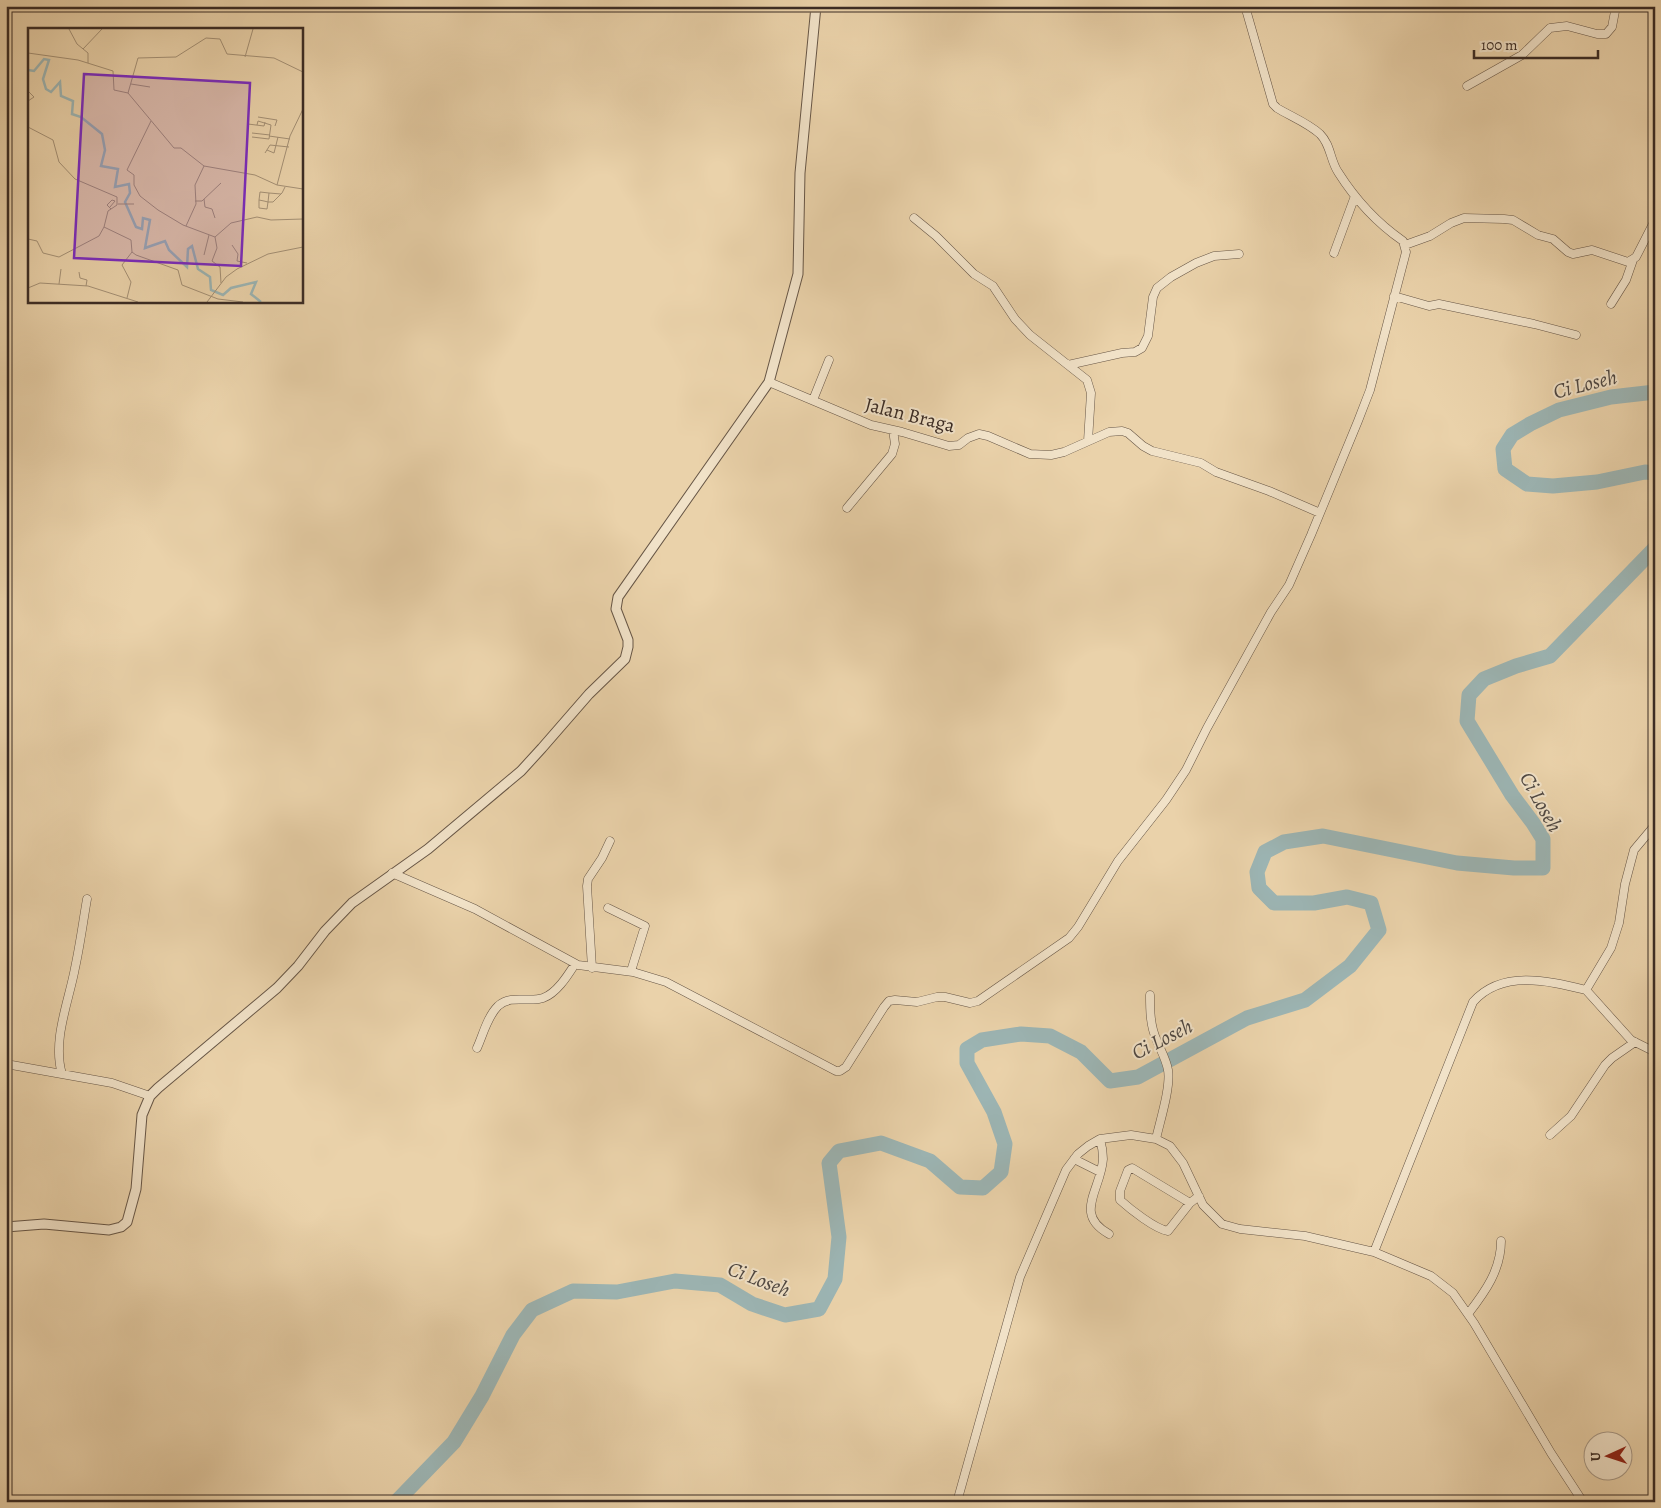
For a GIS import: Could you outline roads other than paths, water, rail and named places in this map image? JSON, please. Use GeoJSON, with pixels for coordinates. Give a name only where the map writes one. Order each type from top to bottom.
{"type":"FeatureCollection","features":[{"type":"Feature","properties":{"kind":"street"},"geometry":{"type":"LineString","coordinates":[[6,1227],[52,1224],[109,1230],[121,1227],[127,1222],[136,1189],[142,1115],[150,1096],[277,988],[298,966],[325,931],[352,903],[428,849],[521,771],[589,694],[625,659],[628,640],[616,609],[618,597],[769,382],[798,274],[800,172],[816,6]]}},
{"type":"Feature","properties":{"kind":"street"},"geometry":{"type":"LineString","coordinates":[[392,873],[475,910],[583,966],[631,971],[666,982],[836,1071],[846,1067],[889,1001],[924,1002],[938,997],[945,997],[970,1003],[984,998],[1069,938],[1078,927],[1118,860],[1166,800],[1186,770],[1206,728],[1289,585],[1370,390],[1406,252],[1403,241],[1373,218],[1355,196],[1337,170],[1330,151],[1318,133],[1273,104],[1245,6]]}},
{"type":"Feature","properties":{"kind":"street"},"geometry":{"type":"LineString","coordinates":[[1467,86],[1522,55],[1550,28],[1567,26],[1597,34],[1606,34],[1612,27],[1616,6]]}},
{"type":"Feature","properties":{"kind":"street"},"geometry":{"type":"LineString","coordinates":[[1334,253],[1355,196]]}},
{"type":"Feature","properties":{"kind":"street"},"geometry":{"type":"LineString","coordinates":[[914,218],[936,236],[974,274],[992,286],[1016,319],[1030,334],[1087,380],[1090,386],[1091,402],[1088,441]]}},
{"type":"Feature","properties":{"kind":"street"},"geometry":{"type":"LineString","coordinates":[[1405,245],[1430,236],[1451,223],[1464,218],[1504,219],[1513,220],[1538,235],[1554,239],[1568,252],[1573,254],[1592,250],[1618,260],[1628,262],[1633,260]]}},
{"type":"Feature","properties":{"kind":"street"},"geometry":{"type":"LineString","coordinates":[[1611,304],[1626,280],[1633,260],[1655,220]]}},
{"type":"Feature","properties":{"kind":"street"},"geometry":{"type":"LineString","coordinates":[[1068,365],[1135,352],[1142,348],[1148,336],[1153,296],[1158,288],[1171,277],[1214,256],[1239,254]]}},
{"type":"Feature","properties":{"kind":"street"},"geometry":{"type":"LineString","coordinates":[[1394,296],[1429,306],[1439,304],[1576,335]]}},
{"type":"Feature","properties":{"kind":"street"},"geometry":{"type":"LineString","coordinates":[[813,400],[829,360]]}},
{"type":"Feature","properties":{"kind":"street","name":"Jalan Braga"},"geometry":{"type":"LineString","coordinates":[[769,382],[871,425],[949,446],[959,445],[968,438],[979,434],[1030,454],[1051,455],[1064,452],[1109,432],[1122,431],[1128,433],[1152,451],[1201,463],[1216,472],[1269,491],[1320,513]]}},
{"type":"Feature","properties":{"kind":"street"},"geometry":{"type":"LineString","coordinates":[[846,508],[892,454],[894,444],[893,430]]}},
{"type":"Feature","properties":{"kind":"street"},"geometry":{"type":"LineString","coordinates":[[1586,990],[1611,948],[1619,923],[1628,869],[1634,850],[1655,825]]}},
{"type":"Feature","properties":{"kind":"street"},"geometry":{"type":"LineString","coordinates":[[477,1048],[487,1023],[499,1005],[515,999],[545,998],[583,966],[587,886],[591,874],[602,858],[610,841]]}},
{"type":"Feature","properties":{"kind":"street"},"geometry":{"type":"LineString","coordinates":[[62,1074],[59,1064],[60,1041],[75,968],[86,899]]}},
{"type":"Feature","properties":{"kind":"street"},"geometry":{"type":"LineString","coordinates":[[608,908],[645,926],[631,971]]}},
{"type":"Feature","properties":{"kind":"street"},"geometry":{"type":"LineString","coordinates":[[1374,1252],[1473,1002],[1479,995],[1497,986],[1516,980],[1550,981],[1586,990],[1635,1042],[1655,1052]]}},
{"type":"Feature","properties":{"kind":"street"},"geometry":{"type":"LineString","coordinates":[[1150,995],[1152,1026],[1168,1072],[1167,1087],[1156,1139]]}},
{"type":"Feature","properties":{"kind":"street"},"geometry":{"type":"LineString","coordinates":[[1550,1135],[1570,1116],[1605,1065],[1635,1042]]}},
{"type":"Feature","properties":{"kind":"street"},"geometry":{"type":"LineString","coordinates":[[6,1064],[112,1083],[150,1096]]}},
{"type":"Feature","properties":{"kind":"street"},"geometry":{"type":"LineString","coordinates":[[957,1502],[1020,1277],[1066,1170],[1088,1146],[1100,1139],[1131,1135],[1156,1139],[1170,1146],[1183,1163],[1203,1205],[1222,1224],[1240,1229],[1305,1236],[1374,1252],[1438,1281],[1453,1293],[1468,1314],[1582,1502]]}},
{"type":"Feature","properties":{"kind":"street"},"geometry":{"type":"LineString","coordinates":[[1100,1139],[1103,1160],[1090,1210],[1093,1222],[1099,1229],[1109,1234]]}},
{"type":"Feature","properties":{"kind":"street"},"geometry":{"type":"LineString","coordinates":[[1074,1160],[1100,1172]]}},
{"type":"Feature","properties":{"kind":"street"},"geometry":{"type":"LineString","coordinates":[[1190,1203],[1132,1168],[1128,1170],[1120,1191],[1120,1200],[1165,1231],[1170,1230],[1190,1203],[1199,1196]]}},
{"type":"Feature","properties":{"kind":"street"},"geometry":{"type":"LineString","coordinates":[[1468,1314],[1492,1278],[1498,1263],[1501,1242]]}},
{"type":"Feature","properties":{"kind":"waterway","name":"Ci Loseh"},"geometry":{"type":"LineString","coordinates":[[1655,392],[1611,397],[1559,410],[1512,435],[1503,449],[1505,469],[1527,484],[1553,486],[1597,482],[1645,472],[1655,473]]}},
{"type":"Feature","properties":{"kind":"waterway","name":"Ci Loseh"},"geometry":{"type":"LineString","coordinates":[[396,1502],[454,1442],[482,1396],[513,1335],[532,1310],[573,1291],[617,1292],[675,1281],[720,1285],[752,1304],[785,1315],[819,1309],[835,1279],[839,1237],[829,1163],[839,1151],[881,1143],[930,1161],[960,1187],[983,1188],[1001,1172],[1005,1144],[994,1112],[967,1063],[967,1049],[982,1040],[1021,1034],[1050,1036],[1081,1052],[1110,1081],[1138,1077],[1247,1018],[1305,1000],[1350,966],[1379,930],[1371,903],[1347,897],[1314,903],[1274,903],[1259,888],[1257,872],[1265,852],[1284,842],[1323,836],[1457,863],[1514,868],[1543,868],[1543,839],[1512,795],[1467,721],[1469,695],[1484,679],[1516,666],[1550,656],[1655,548]]}}]}
